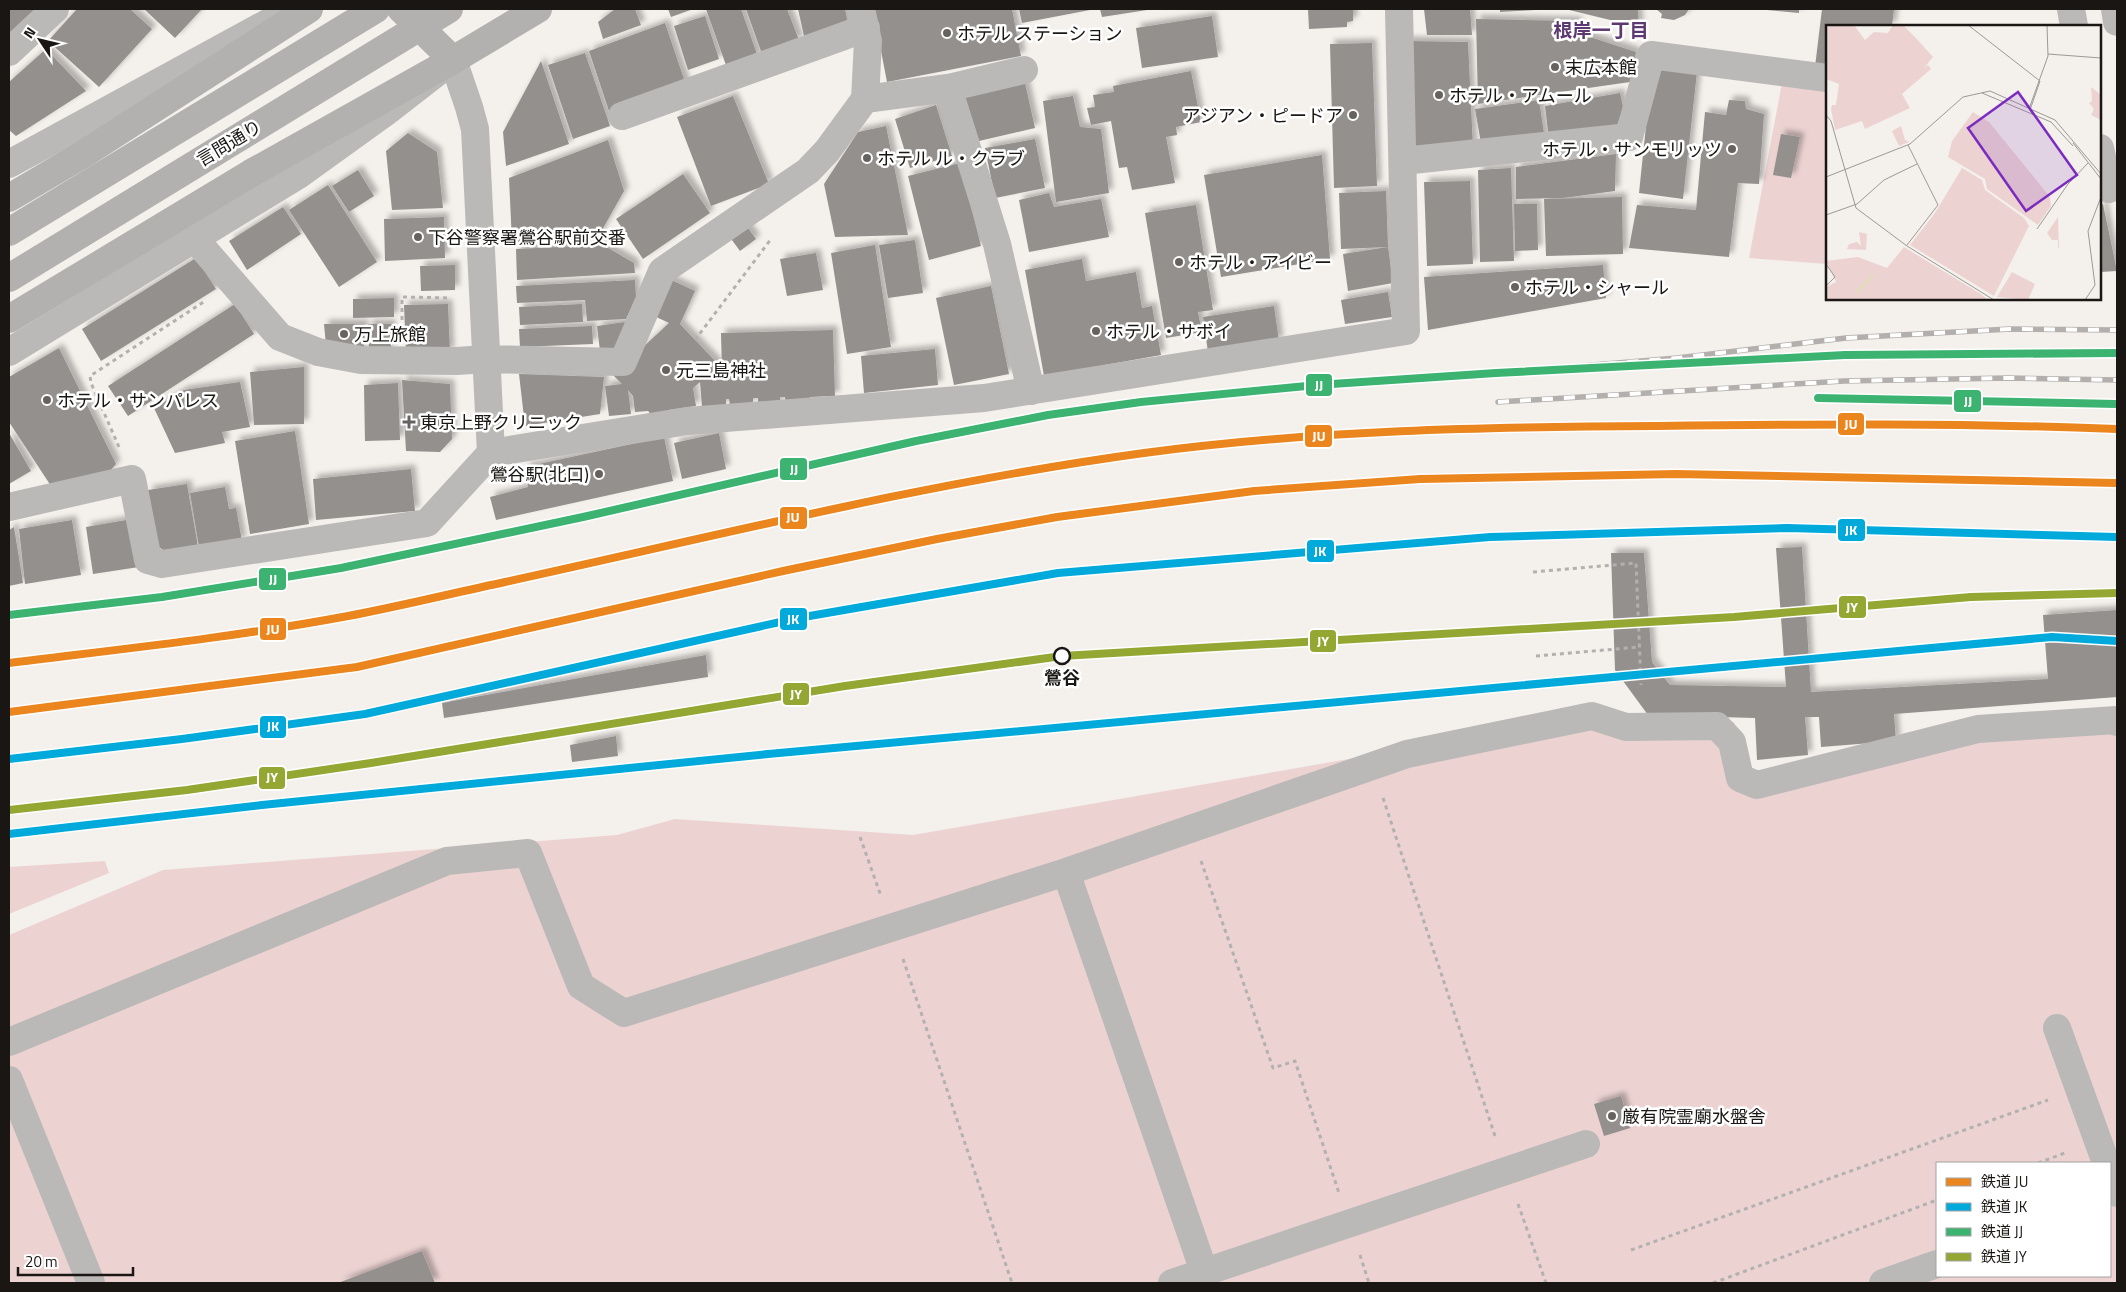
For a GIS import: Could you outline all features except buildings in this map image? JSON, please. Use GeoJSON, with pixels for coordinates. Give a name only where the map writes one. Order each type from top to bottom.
{"type":"FeatureCollection","features":[{"type":"Feature","properties":{"kind":"main road"},"geometry":{"type":"LineString","coordinates":[[9,198],[82,155],[309,9]]}},
{"type":"Feature","properties":{"kind":"main road"},"geometry":{"type":"LineString","coordinates":[[9,232],[376,9]]}},
{"type":"Feature","properties":{"kind":"main road"},"geometry":{"type":"LineString","coordinates":[[401,9],[453,60]]}},
{"type":"Feature","properties":{"kind":"main road"},"geometry":{"type":"LineString","coordinates":[[434,9],[453,60]]}},
{"type":"Feature","properties":{"kind":"main road","name":"言問通り"},"geometry":{"type":"LineString","coordinates":[[9,278],[449,9]]}},
{"type":"Feature","properties":{"kind":"main road"},"geometry":{"type":"LineString","coordinates":[[9,319],[253,172],[453,60],[538,9]]}},
{"type":"Feature","properties":{"kind":"street"},"geometry":{"type":"LineString","coordinates":[[9,52],[55,9]]}},
{"type":"Feature","properties":{"kind":"street"},"geometry":{"type":"LineString","coordinates":[[12,156],[293,9]]}},
{"type":"Feature","properties":{"kind":"street"},"geometry":{"type":"LineString","coordinates":[[9,507],[132,479],[148,560],[162,564],[427,523],[490,452],[687,421],[984,398],[1406,331],[1398,9]]}},
{"type":"Feature","properties":{"kind":"street"},"geometry":{"type":"LineString","coordinates":[[2071,9],[2074,25]]}},
{"type":"Feature","properties":{"kind":"street"},"geometry":{"type":"LineString","coordinates":[[2115,9],[2117,22]]}},
{"type":"Feature","properties":{"kind":"street"},"geometry":{"type":"LineString","coordinates":[[194,238],[280,338],[318,352],[361,360],[486,359],[623,362],[662,271],[808,171],[827,151],[865,98],[868,41],[863,18],[622,116]]}},
{"type":"Feature","properties":{"kind":"street"},"geometry":{"type":"LineString","coordinates":[[1403,161],[1629,137],[1651,55],[1826,78]]}},
{"type":"Feature","properties":{"kind":"street"},"geometry":{"type":"LineString","coordinates":[[9,352],[300,174],[386,112],[453,60],[475,129],[490,452]]}},
{"type":"Feature","properties":{"kind":"street"},"geometry":{"type":"LineString","coordinates":[[865,98],[948,88],[1024,70]]}},
{"type":"Feature","properties":{"kind":"street"},"geometry":{"type":"LineString","coordinates":[[948,88],[997,244],[1032,391]]}},
{"type":"Feature","properties":{"kind":"street"},"geometry":{"type":"LineString","coordinates":[[2101,153],[2109,190]]}},
{"type":"Feature","properties":{"kind":"street"},"geometry":{"type":"LineString","coordinates":[[9,1042],[447,861],[528,853],[581,986],[624,1013],[1066,872],[1407,754],[1592,716],[1626,727],[1717,726],[1732,742],[1740,778],[1757,785],[1978,729],[2117,720],[2117,722]]}},
{"type":"Feature","properties":{"kind":"street"},"geometry":{"type":"LineString","coordinates":[[1066,872],[1206,1278]]}},
{"type":"Feature","properties":{"kind":"street"},"geometry":{"type":"LineString","coordinates":[[2057,1028],[2106,1162]]}},
{"type":"Feature","properties":{"kind":"street"},"geometry":{"type":"LineString","coordinates":[[9,1080],[91,1283]]}},
{"type":"Feature","properties":{"kind":"street"},"geometry":{"type":"LineString","coordinates":[[1172,1283],[1206,1278],[1349,1223],[1586,1144]]}},
{"type":"Feature","properties":{"kind":"street"},"geometry":{"type":"LineString","coordinates":[[2111,1175],[2117,1193]]}},
{"type":"Feature","properties":{"kind":"street"},"geometry":{"type":"LineString","coordinates":[[1884,1283],[1936,1264]]}},
{"type":"Feature","properties":{"kind":"path"},"geometry":{"type":"LineString","coordinates":[[695,340],[776,234]]}},
{"type":"Feature","properties":{"kind":"path"},"geometry":{"type":"LineString","coordinates":[[132,479],[91,383],[90,376],[233,283]]}},
{"type":"Feature","properties":{"kind":"path"},"geometry":{"type":"LineString","coordinates":[[403,361],[402,297],[483,298]]}},
{"type":"Feature","properties":{"kind":"path"},"geometry":{"type":"LineString","coordinates":[[1533,572],[1636,563],[1640,685]]}},
{"type":"Feature","properties":{"kind":"path"},"geometry":{"type":"LineString","coordinates":[[1536,656],[1639,647]]}},
{"type":"Feature","properties":{"kind":"path"},"geometry":{"type":"LineString","coordinates":[[1372,766],[1506,1170],[1546,1283]]}},
{"type":"Feature","properties":{"kind":"path"},"geometry":{"type":"LineString","coordinates":[[1190,829],[1273,1068],[1295,1061],[1369,1283]]}},
{"type":"Feature","properties":{"kind":"path"},"geometry":{"type":"LineString","coordinates":[[860,837],[893,928],[1012,1283]]}},
{"type":"Feature","properties":{"kind":"path"},"geometry":{"type":"LineString","coordinates":[[1632,1250],[2080,1089]]}},
{"type":"Feature","properties":{"kind":"path"},"geometry":{"type":"LineString","coordinates":[[1713,1283],[1936,1200]]}},
{"type":"Feature","properties":{"kind":"shaded area"},"geometry":{"type":"Polygon","coordinates":[[[1782,83],[1826,87],[1826,264],[1749,258],[1782,83]]]}},
{"type":"Feature","properties":{"kind":"shaded area"},"geometry":{"type":"Polygon","coordinates":[[[1601,715],[1734,722],[1751,776],[2117,718],[2117,1283],[9,1283],[9,935],[163,870],[617,835],[675,819],[913,835],[1601,715]]]}},
{"type":"Feature","properties":{"kind":"shaded area"},"geometry":{"type":"Polygon","coordinates":[[[105,861],[109,873],[9,914],[9,867],[105,861]]]}},
{"type":"Feature","properties":{"kind":"railway"},"geometry":{"type":"LineString","coordinates":[[1496,373],[1677,358],[1846,338],[2010,329],[2117,330]]}},
{"type":"Feature","properties":{"kind":"railway"},"geometry":{"type":"LineString","coordinates":[[1498,402],[1844,381],[2008,378],[2117,380]]}},
{"type":"Feature","properties":{"kind":"rail line","name":"JJ"},"geometry":{"type":"LineString","coordinates":[[9,615],[162,597],[341,568],[583,517],[916,441],[1048,415],[1141,402],[1317,385],[1496,373],[1845,355],[2117,353]]}},
{"type":"Feature","properties":{"kind":"rail line","name":"JJ"},"geometry":{"type":"LineString","coordinates":[[1818,398],[2117,404]]}},
{"type":"Feature","properties":{"kind":"rail line","name":"JU"},"geometry":{"type":"LineString","coordinates":[[9,663],[136,648],[348,616],[903,494],[1064,465],[1208,445],[1400,431],[1529,427],[1887,424],[2117,429]]}},
{"type":"Feature","properties":{"kind":"rail line","name":"JU"},"geometry":{"type":"LineString","coordinates":[[9,712],[357,667],[783,571],[937,539],[1057,517],[1254,491],[1420,479],[1676,474],[2117,483]]}},
{"type":"Feature","properties":{"kind":"rail line","name":"JK"},"geometry":{"type":"LineString","coordinates":[[9,759],[182,739],[365,714],[798,618],[1058,573],[1490,537],[1787,528],[2117,537]]}},
{"type":"Feature","properties":{"kind":"rail line","name":"JY"},"geometry":{"type":"LineString","coordinates":[[9,810],[187,790],[371,763],[845,686],[1062,656],[1734,617],[1971,597],[2117,593]]}},
{"type":"Feature","properties":{"kind":"rail line","name":"JK"},"geometry":{"type":"LineString","coordinates":[[9,834],[262,805],[768,754],[2052,637],[2117,641]]}},
{"type":"Feature","properties":{"kind":"place","name":"ホテル ステーション"},"geometry":{"type":"Point","coordinates":[947,33]}},
{"type":"Feature","properties":{"kind":"place","name":"末広本館"},"geometry":{"type":"Point","coordinates":[1555,67]}},
{"type":"Feature","properties":{"kind":"place","name":"ホテル・アムール"},"geometry":{"type":"Point","coordinates":[1439,95]}},
{"type":"Feature","properties":{"kind":"place","name":"アジアン・ピードア"},"geometry":{"type":"Point","coordinates":[1353,115]}},
{"type":"Feature","properties":{"kind":"place","name":"ホテル・サンモリッツ"},"geometry":{"type":"Point","coordinates":[1732,149]}},
{"type":"Feature","properties":{"kind":"place","name":"ホテル ル・クラブ"},"geometry":{"type":"Point","coordinates":[867,158]}},
{"type":"Feature","properties":{"kind":"place","name":"下谷警察署鶯谷駅前交番"},"geometry":{"type":"Point","coordinates":[418,237]}},
{"type":"Feature","properties":{"kind":"place","name":"ホテル・アイビー"},"geometry":{"type":"Point","coordinates":[1179,262]}},
{"type":"Feature","properties":{"kind":"place","name":"ホテル・シャール"},"geometry":{"type":"Point","coordinates":[1515,287]}},
{"type":"Feature","properties":{"kind":"place","name":"ホテル・サボイ"},"geometry":{"type":"Point","coordinates":[1096,331]}},
{"type":"Feature","properties":{"kind":"place","name":"万上旅館"},"geometry":{"type":"Point","coordinates":[344,334]}},
{"type":"Feature","properties":{"kind":"place","name":"元三島神社"},"geometry":{"type":"Point","coordinates":[666,370]}},
{"type":"Feature","properties":{"kind":"place","name":"ホテル・サンパレス"},"geometry":{"type":"Point","coordinates":[47,400]}},
{"type":"Feature","properties":{"kind":"place","name":"東京上野クリニック"},"geometry":{"type":"Point","coordinates":[409,422]}},
{"type":"Feature","properties":{"kind":"place","name":"鶯谷駅(北口)"},"geometry":{"type":"Point","coordinates":[599,474]}},
{"type":"Feature","properties":{"kind":"place","name":"鶯谷"},"geometry":{"type":"Point","coordinates":[1062,656]}},
{"type":"Feature","properties":{"kind":"place","name":"厳有院霊廟水盤舎"},"geometry":{"type":"Point","coordinates":[1612,1116]}},
{"type":"Feature","properties":{"kind":"district","name":"根岸一丁目"},"geometry":{"type":"Point","coordinates":[1601,29]}}]}
